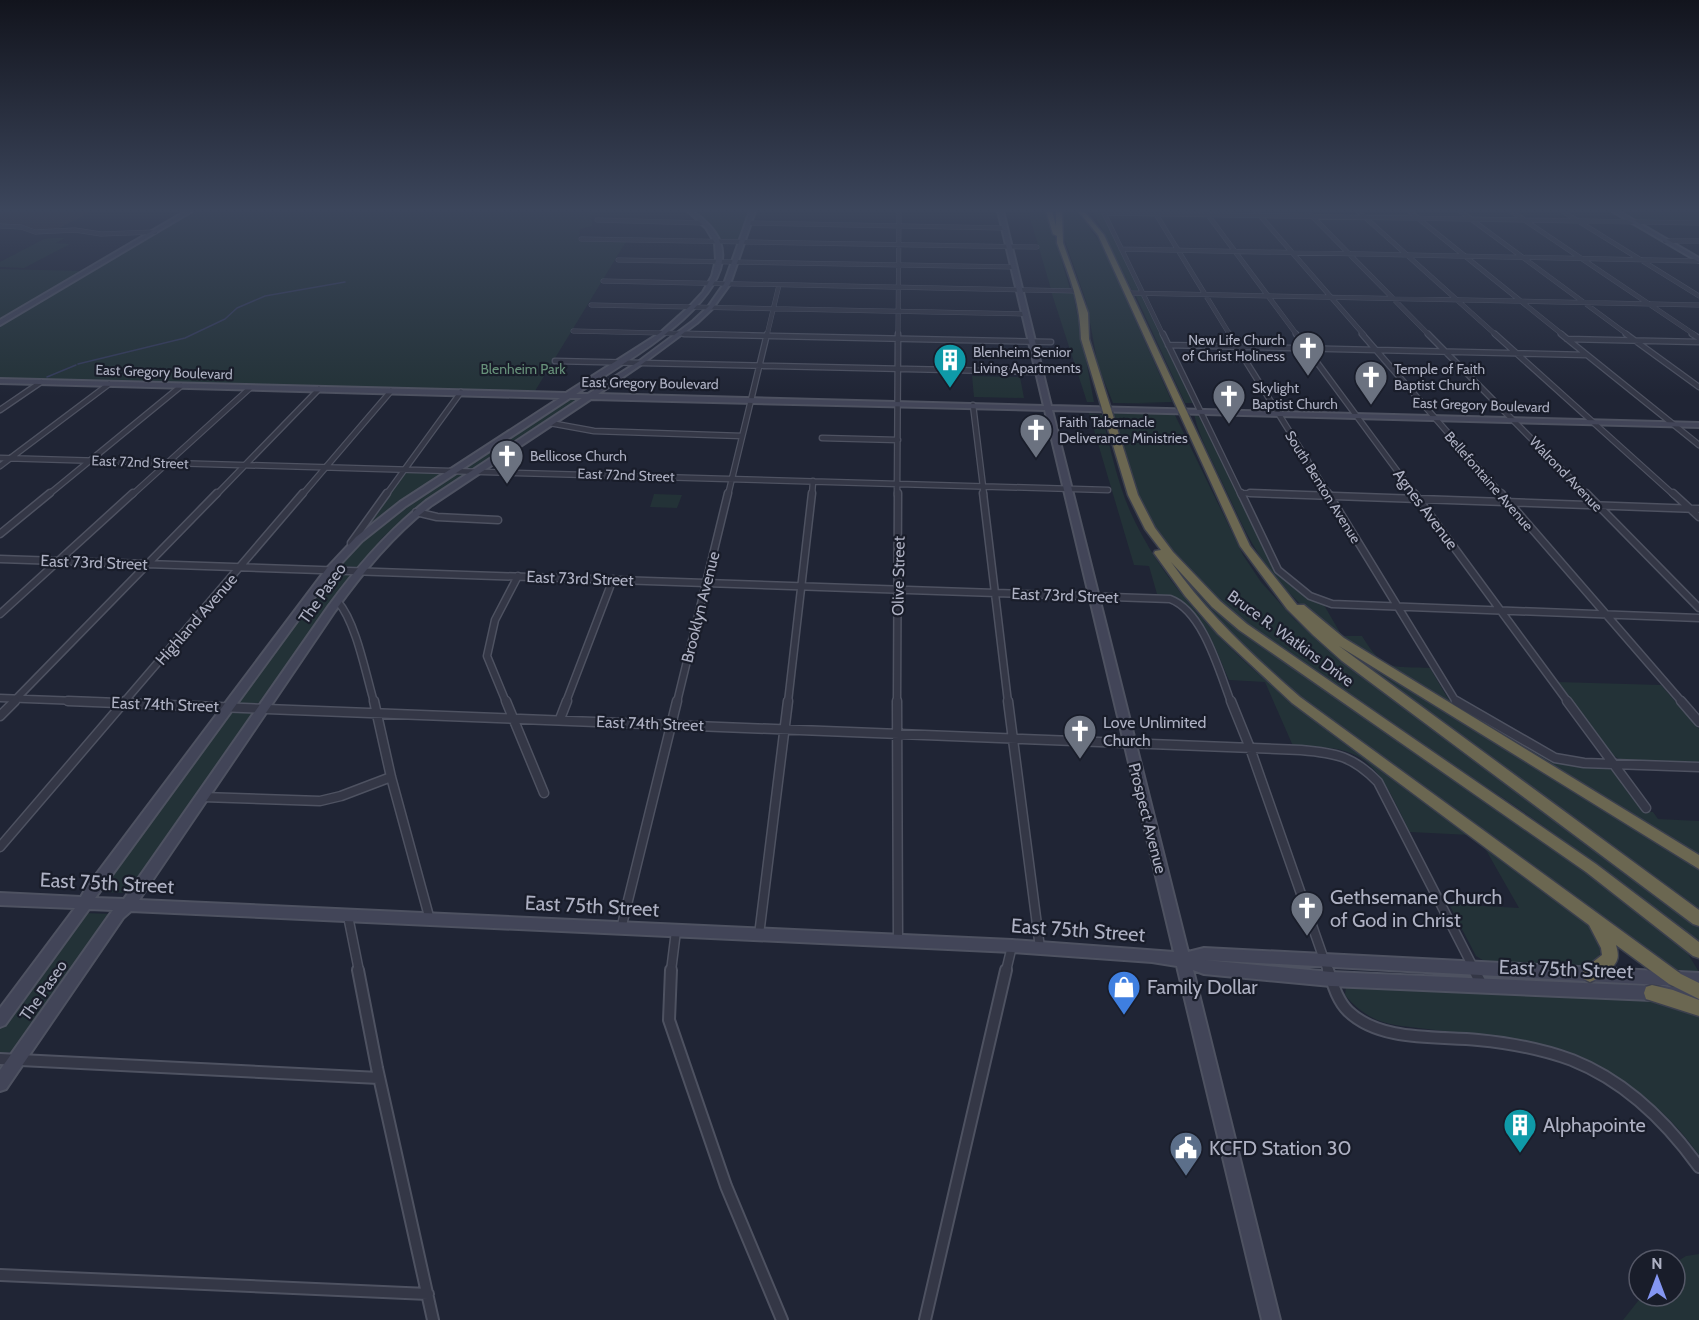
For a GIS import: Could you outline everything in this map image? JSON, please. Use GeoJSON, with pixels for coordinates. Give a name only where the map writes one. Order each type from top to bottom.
{"type":"FeatureCollection","features":[{"type":"Feature","properties":{"kind":"highway","name":"Bruce R. Watkins Drive"},"geometry":{"type":"LineString","coordinates":[[1071,273],[1084,313],[1085,339],[1133,495],[1150,529],[1194,582],[1244,627],[1591,868],[1699,951]]}},
{"type":"Feature","properties":{"kind":"highway","name":"Bruce R. Watkins Drive"},"geometry":{"type":"LineString","coordinates":[[1119,273],[1245,546],[1267,579],[1296,615],[1346,658],[1699,919]]}},
{"type":"Feature","properties":{"kind":"highway"},"geometry":{"type":"LineString","coordinates":[[1150,529],[1157,549],[1191,598],[1259,668],[1324,722],[1591,915],[1675,979],[1699,993]]}},
{"type":"Feature","properties":{"kind":"highway"},"geometry":{"type":"LineString","coordinates":[[1267,579],[1340,641],[1699,863]]}},
{"type":"Feature","properties":{"kind":"highway"},"geometry":{"type":"LineString","coordinates":[[1590,974],[1610,958],[1609,947],[1604,935],[1591,915]]}},
{"type":"Feature","properties":{"kind":"highway"},"geometry":{"type":"LineString","coordinates":[[1652,993],[1699,1008]]}},
{"type":"Feature","properties":{"kind":"main road"},"geometry":{"type":"LineString","coordinates":[[2,320],[84,273]]}},
{"type":"Feature","properties":{"kind":"main road","name":"The Paseo"},"geometry":{"type":"LineString","coordinates":[[0,1020],[339,559],[380,521],[662,334],[694,307],[712,284],[716,273]]}},
{"type":"Feature","properties":{"kind":"main road","name":"The Paseo"},"geometry":{"type":"LineString","coordinates":[[0,1083],[118,914],[128,906],[360,571],[389,536],[416,513],[680,334],[710,308],[727,284],[731,273]]}},
{"type":"Feature","properties":{"kind":"main road","name":"Prospect Avenue"},"geometry":{"type":"LineString","coordinates":[[1015,273],[1271,1320]]}},
{"type":"Feature","properties":{"kind":"main road","name":"East Gregory Boulevard"},"geometry":{"type":"LineString","coordinates":[[0,381],[1181,409],[1699,425]]}},
{"type":"Feature","properties":{"kind":"main road","name":"East 75th Street"},"geometry":{"type":"LineString","coordinates":[[0,899],[1012,946],[1182,960],[1204,967],[1331,979],[1483,987],[1699,993]]}},
{"type":"Feature","properties":{"kind":"main road","name":"East 75th Street"},"geometry":{"type":"LineString","coordinates":[[1182,960],[1204,954],[1699,980]]}},
{"type":"Feature","properties":{"kind":"street","name":"Olive Street"},"geometry":{"type":"LineString","coordinates":[[898,941],[899,273]]}},
{"type":"Feature","properties":{"kind":"street"},"geometry":{"type":"LineString","coordinates":[[1133,273],[1278,570],[1310,596],[1332,604],[1699,618]]}},
{"type":"Feature","properties":{"kind":"street","name":"South Benton Avenue"},"geometry":{"type":"LineString","coordinates":[[1191,273],[1455,700],[1555,758],[1589,763],[1615,763]]}},
{"type":"Feature","properties":{"kind":"street","name":"Agnes Avenue"},"geometry":{"type":"LineString","coordinates":[[1250,273],[1615,763],[1646,808]]}},
{"type":"Feature","properties":{"kind":"street","name":"Bellefontaine Avenue"},"geometry":{"type":"LineString","coordinates":[[1309,273],[1699,722]]}},
{"type":"Feature","properties":{"kind":"street","name":"Walrond Avenue"},"geometry":{"type":"LineString","coordinates":[[1368,273],[1699,608]]}},
{"type":"Feature","properties":{"kind":"street"},"geometry":{"type":"LineString","coordinates":[[1427,273],[1699,517]]}},
{"type":"Feature","properties":{"kind":"street"},"geometry":{"type":"LineString","coordinates":[[1485,273],[1699,445]]}},
{"type":"Feature","properties":{"kind":"street"},"geometry":{"type":"LineString","coordinates":[[1544,273],[1699,387]]}},
{"type":"Feature","properties":{"kind":"street"},"geometry":{"type":"LineString","coordinates":[[1603,273],[1699,340]]}},
{"type":"Feature","properties":{"kind":"street"},"geometry":{"type":"LineString","coordinates":[[1661,273],[1699,296]]}},
{"type":"Feature","properties":{"kind":"street"},"geometry":{"type":"LineString","coordinates":[[603,281],[1078,291]]}},
{"type":"Feature","properties":{"kind":"street","name":"Brooklyn Avenue"},"geometry":{"type":"LineString","coordinates":[[621,928],[779,285]]}},
{"type":"Feature","properties":{"kind":"street"},"geometry":{"type":"LineString","coordinates":[[1129,293],[1699,305]]}},
{"type":"Feature","properties":{"kind":"street"},"geometry":{"type":"LineString","coordinates":[[591,305],[1025,314]]}},
{"type":"Feature","properties":{"kind":"street"},"geometry":{"type":"LineString","coordinates":[[573,332],[1051,342]]}},
{"type":"Feature","properties":{"kind":"street"},"geometry":{"type":"LineString","coordinates":[[1567,339],[1699,340]]}},
{"type":"Feature","properties":{"kind":"street"},"geometry":{"type":"LineString","coordinates":[[1168,345],[1587,355]]}},
{"type":"Feature","properties":{"kind":"street"},"geometry":{"type":"LineString","coordinates":[[555,361],[1039,372]]}},
{"type":"Feature","properties":{"kind":"street"},"geometry":{"type":"LineString","coordinates":[[0,410],[41,382]]}},
{"type":"Feature","properties":{"kind":"street"},"geometry":{"type":"LineString","coordinates":[[0,465],[109,384]]}},
{"type":"Feature","properties":{"kind":"street"},"geometry":{"type":"LineString","coordinates":[[0,534],[181,386]]}},
{"type":"Feature","properties":{"kind":"street"},"geometry":{"type":"LineString","coordinates":[[0,614],[250,388]]}},
{"type":"Feature","properties":{"kind":"street"},"geometry":{"type":"LineString","coordinates":[[0,716],[319,389]]}},
{"type":"Feature","properties":{"kind":"street","name":"Highland Avenue"},"geometry":{"type":"LineString","coordinates":[[0,847],[391,391]]}},
{"type":"Feature","properties":{"kind":"street"},"geometry":{"type":"LineString","coordinates":[[339,559],[461,393]]}},
{"type":"Feature","properties":{"kind":"street"},"geometry":{"type":"LineString","coordinates":[[973,405],[1012,738],[1040,948]]}},
{"type":"Feature","properties":{"kind":"street"},"geometry":{"type":"LineString","coordinates":[[550,423],[582,430],[609,432],[742,436]]}},
{"type":"Feature","properties":{"kind":"street"},"geometry":{"type":"LineString","coordinates":[[822,438],[898,440]]}},
{"type":"Feature","properties":{"kind":"street","name":"East 72nd Street"},"geometry":{"type":"LineString","coordinates":[[0,458],[1108,490]]}},
{"type":"Feature","properties":{"kind":"street"},"geometry":{"type":"LineString","coordinates":[[759,935],[803,585],[813,481]]}},
{"type":"Feature","properties":{"kind":"street"},"geometry":{"type":"LineString","coordinates":[[1241,494],[1699,509]]}},
{"type":"Feature","properties":{"kind":"street"},"geometry":{"type":"LineString","coordinates":[[416,513],[437,517],[498,520]]}},
{"type":"Feature","properties":{"kind":"street","name":"East 73rd Street"},"geometry":{"type":"LineString","coordinates":[[0,559],[1159,598],[1178,602],[1200,626],[1250,748]]}},
{"type":"Feature","properties":{"kind":"street"},"geometry":{"type":"LineString","coordinates":[[518,576],[495,620],[487,656],[544,793]]}},
{"type":"Feature","properties":{"kind":"street"},"geometry":{"type":"LineString","coordinates":[[560,719],[613,579]]}},
{"type":"Feature","properties":{"kind":"street"},"geometry":{"type":"LineString","coordinates":[[338,602],[345,610],[351,626],[377,712],[391,777],[430,920]]}},
{"type":"Feature","properties":{"kind":"street","name":"East 74th Street"},"geometry":{"type":"LineString","coordinates":[[0,698],[897,732],[1301,750],[1340,754],[1355,760],[1378,782],[1483,987]]}},
{"type":"Feature","properties":{"kind":"street"},"geometry":{"type":"LineString","coordinates":[[1250,748],[1331,979],[1348,1012],[1362,1022],[1380,1028],[1550,1053],[1583,1065],[1631,1094],[1664,1123],[1699,1167]]}},
{"type":"Feature","properties":{"kind":"street"},"geometry":{"type":"LineString","coordinates":[[1615,763],[1699,767]]}},
{"type":"Feature","properties":{"kind":"street"},"geometry":{"type":"LineString","coordinates":[[203,797],[320,801],[341,796],[391,777]]}},
{"type":"Feature","properties":{"kind":"street"},"geometry":{"type":"LineString","coordinates":[[348,916],[380,1078],[433,1320]]}},
{"type":"Feature","properties":{"kind":"street"},"geometry":{"type":"LineString","coordinates":[[676,931],[669,983],[669,1020],[726,1186],[782,1320]]}},
{"type":"Feature","properties":{"kind":"street"},"geometry":{"type":"LineString","coordinates":[[925,1320],[1012,946]]}},
{"type":"Feature","properties":{"kind":"street"},"geometry":{"type":"LineString","coordinates":[[0,1059],[380,1078]]}},
{"type":"Feature","properties":{"kind":"street"},"geometry":{"type":"LineString","coordinates":[[0,1275],[428,1294]]}},
{"type":"Feature","properties":{"kind":"green space"},"geometry":{"type":"Polygon","coordinates":[[[0,273],[81,273],[0,318],[0,273]]]}},
{"type":"Feature","properties":{"kind":"green space","name":"Blenheim Park"},"geometry":{"type":"Polygon","coordinates":[[[89,273],[607,273],[535,391],[0,379],[0,325],[89,273]]]}},
{"type":"Feature","properties":{"kind":"green space"},"geometry":{"type":"Polygon","coordinates":[[[1046,273],[1065,273],[1070,289],[1051,289],[1046,273]]]}},
{"type":"Feature","properties":{"kind":"green space"},"geometry":{"type":"Polygon","coordinates":[[[1076,273],[1114,273],[1172,402],[1139,403],[1173,404],[1113,403],[1098,366],[1086,301],[1076,273]]]}},
{"type":"Feature","properties":{"kind":"green space"},"geometry":{"type":"Polygon","coordinates":[[[1123,273],[1130,273],[1139,291],[1132,290],[1123,273]]]}},
{"type":"Feature","properties":{"kind":"green space"},"geometry":{"type":"Polygon","coordinates":[[[1051,291],[1073,293],[1094,402],[1087,402],[1051,291]]]}},
{"type":"Feature","properties":{"kind":"green space"},"geometry":{"type":"Polygon","coordinates":[[[1135,294],[1141,294],[1193,403],[1185,403],[1135,294]]]}},
{"type":"Feature","properties":{"kind":"green space"},"geometry":{"type":"Polygon","coordinates":[[[972,376],[1020,377],[1024,398],[974,397],[972,376]]]}},
{"type":"Feature","properties":{"kind":"green space"},"geometry":{"type":"Polygon","coordinates":[[[569,397],[583,398],[478,468],[463,468],[569,397]]]}},
{"type":"Feature","properties":{"kind":"green space"},"geometry":{"type":"Polygon","coordinates":[[[1113,412],[1174,413],[1243,555],[1261,582],[1295,620],[1366,679],[1699,926],[1699,944],[1545,827],[1316,675],[1247,624],[1216,597],[1187,568],[1153,523],[1132,476],[1113,412]]]}},
{"type":"Feature","properties":{"kind":"green space"},"geometry":{"type":"Polygon","coordinates":[[[1089,413],[1102,415],[1130,511],[1157,561],[1192,607],[1234,651],[1279,692],[1376,767],[1470,835],[1410,832],[1380,777],[1363,760],[1353,754],[1324,747],[1293,746],[1265,682],[1229,680],[1211,639],[1195,615],[1185,605],[1157,594],[1149,566],[1134,565],[1089,413]]]}},
{"type":"Feature","properties":{"kind":"green space"},"geometry":{"type":"Polygon","coordinates":[[[1194,414],[1200,417],[1273,568],[1311,600],[1324,605],[1342,636],[1362,636],[1376,656],[1390,665],[1430,668],[1447,697],[1456,706],[1551,761],[1569,765],[1611,768],[1640,807],[1653,812],[1658,819],[1699,821],[1699,857],[1380,663],[1327,627],[1310,613],[1266,566],[1250,540],[1206,448],[1194,414]]]}},
{"type":"Feature","properties":{"kind":"green space"},"geometry":{"type":"Polygon","coordinates":[[[411,471],[444,473],[370,523],[404,474],[411,471]]]}},
{"type":"Feature","properties":{"kind":"green space"},"geometry":{"type":"Polygon","coordinates":[[[457,473],[468,474],[405,518],[383,537],[358,567],[340,566],[359,543],[393,514],[430,488],[457,473]]]}},
{"type":"Feature","properties":{"kind":"green space"},"geometry":{"type":"Polygon","coordinates":[[[654,494],[682,495],[677,508],[650,507],[654,494]]]}},
{"type":"Feature","properties":{"kind":"green space"},"geometry":{"type":"Polygon","coordinates":[[[1172,566],[1210,605],[1257,643],[1588,874],[1685,949],[1699,972],[1669,969],[1599,914],[1315,709],[1276,677],[1220,624],[1172,566]]]}},
{"type":"Feature","properties":{"kind":"green space"},"geometry":{"type":"Polygon","coordinates":[[[351,574],[352,577],[264,701],[254,704],[239,703],[238,701],[330,575],[351,574]]]}},
{"type":"Feature","properties":{"kind":"green space"},"geometry":{"type":"Polygon","coordinates":[[[1318,627],[1363,661],[1699,869],[1699,910],[1346,653],[1318,627]]]}},
{"type":"Feature","properties":{"kind":"green space"},"geometry":{"type":"Polygon","coordinates":[[[1558,682],[1661,685],[1699,729],[1699,763],[1621,760],[1614,756],[1558,682]]]}},
{"type":"Feature","properties":{"kind":"green space"},"geometry":{"type":"Polygon","coordinates":[[[253,711],[255,714],[131,890],[127,893],[100,892],[99,890],[228,713],[253,711]]]}},
{"type":"Feature","properties":{"kind":"green space"},"geometry":{"type":"Polygon","coordinates":[[[1482,843],[1590,924],[1602,950],[1596,961],[1583,968],[1486,962],[1476,956],[1449,904],[1519,908],[1482,843]]]}},
{"type":"Feature","properties":{"kind":"green space"},"geometry":{"type":"Polygon","coordinates":[[[84,913],[113,914],[15,1052],[0,1053],[0,1025],[84,913]]]}},
{"type":"Feature","properties":{"kind":"green space"},"geometry":{"type":"Polygon","coordinates":[[[1485,975],[1621,981],[1624,987],[1496,980],[1485,975]]]}},
{"type":"Feature","properties":{"kind":"green space"},"geometry":{"type":"Polygon","coordinates":[[[1346,986],[1668,1001],[1699,1016],[1699,1155],[1686,1137],[1651,1102],[1631,1086],[1589,1060],[1567,1051],[1530,1042],[1383,1022],[1368,1015],[1352,1003],[1345,995],[1346,986]]]}},
{"type":"Feature","properties":{"kind":"green space"},"geometry":{"type":"Polygon","coordinates":[[[1699,1254],[1699,1320],[1623,1320],[1632,1308],[1687,1308],[1687,1256],[1699,1254]]]}},
{"type":"Feature","properties":{"kind":"waterway"},"geometry":{"type":"LineString","coordinates":[[78,364],[185,338],[225,319],[237,308],[265,296],[345,282]]}},
{"type":"Feature","properties":{"kind":"waterway"},"geometry":{"type":"LineString","coordinates":[[47,377],[76,365]]}},
{"type":"Feature","properties":{"kind":"place","name":"New Life Church of Christ Holiness"},"geometry":{"type":"Point","coordinates":[1308,377]}},
{"type":"Feature","properties":{"kind":"place","name":"Blenheim Senior Living Apartments"},"geometry":{"type":"Point","coordinates":[950,389]}},
{"type":"Feature","properties":{"kind":"place","name":"Temple of Faith Baptist Church"},"geometry":{"type":"Point","coordinates":[1371,406]}},
{"type":"Feature","properties":{"kind":"place","name":"Skylight Baptist Church"},"geometry":{"type":"Point","coordinates":[1229,425]}},
{"type":"Feature","properties":{"kind":"place","name":"Faith Tabernacle Deliverance Ministries"},"geometry":{"type":"Point","coordinates":[1036,459]}},
{"type":"Feature","properties":{"kind":"place","name":"Bellicose Church"},"geometry":{"type":"Point","coordinates":[507,485]}},
{"type":"Feature","properties":{"kind":"place","name":"Love Unlimited Church"},"geometry":{"type":"Point","coordinates":[1080,760]}},
{"type":"Feature","properties":{"kind":"place","name":"Gethsemane Church of God in Christ"},"geometry":{"type":"Point","coordinates":[1307,937]}},
{"type":"Feature","properties":{"kind":"place","name":"Family Dollar"},"geometry":{"type":"Point","coordinates":[1124,1016]}},
{"type":"Feature","properties":{"kind":"place","name":"Alphapointe"},"geometry":{"type":"Point","coordinates":[1520,1154]}},
{"type":"Feature","properties":{"kind":"place","name":"KCFD Station 30"},"geometry":{"type":"Point","coordinates":[1186,1177]}}]}
